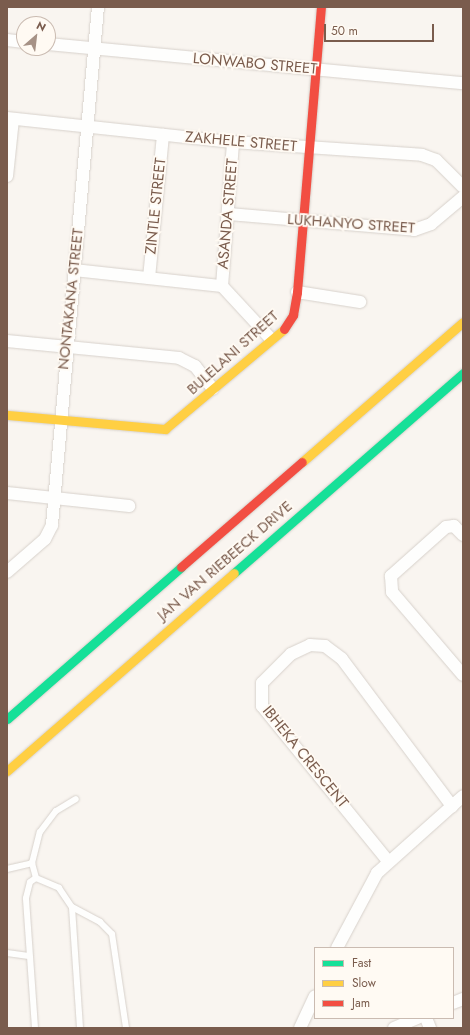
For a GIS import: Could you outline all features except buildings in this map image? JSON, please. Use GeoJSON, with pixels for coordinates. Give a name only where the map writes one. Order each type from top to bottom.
{"type":"FeatureCollection","features":[{"type":"Feature","properties":{"kind":"main road","name":"BULELANI STREET"},"geometry":{"type":"LineString","coordinates":[[7,415],[165,429],[214,389],[290,322],[296,292],[311,147],[321,7]]}},
{"type":"Feature","properties":{"kind":"main road","name":"JAN VAN RIEBEECK DRIVE"},"geometry":{"type":"LineString","coordinates":[[7,720],[463,322]]}},
{"type":"Feature","properties":{"kind":"main road","name":"JAN VAN RIEBEECK DRIVE"},"geometry":{"type":"LineString","coordinates":[[7,771],[463,373]]}},
{"type":"Feature","properties":{"kind":"street","name":"NONTAKANA STREET"},"geometry":{"type":"LineString","coordinates":[[7,572],[50,532],[66,346],[89,126],[98,7]]}},
{"type":"Feature","properties":{"kind":"street","name":"LONWABO STREET"},"geometry":{"type":"LineString","coordinates":[[56,45],[463,83]]}},
{"type":"Feature","properties":{"kind":"street","name":"ZAKHELE STREET"},"geometry":{"type":"LineString","coordinates":[[10,118],[233,142],[429,157],[443,165],[463,187]]}},
{"type":"Feature","properties":{"kind":"street"},"geometry":{"type":"LineString","coordinates":[[7,176],[10,118]]}},
{"type":"Feature","properties":{"kind":"street","name":"ZINTLE STREET"},"geometry":{"type":"LineString","coordinates":[[149,278],[163,135]]}},
{"type":"Feature","properties":{"kind":"street","name":"ASANDA STREET"},"geometry":{"type":"LineString","coordinates":[[222,286],[229,214],[233,142]]}},
{"type":"Feature","properties":{"kind":"street","name":"LUKHANYO STREET"},"geometry":{"type":"LineString","coordinates":[[229,214],[414,230],[431,224],[463,197]]}},
{"type":"Feature","properties":{"kind":"street"},"geometry":{"type":"LineString","coordinates":[[74,270],[222,286],[271,340]]}},
{"type":"Feature","properties":{"kind":"street"},"geometry":{"type":"LineString","coordinates":[[296,292],[360,302]]}},
{"type":"Feature","properties":{"kind":"street"},"geometry":{"type":"LineString","coordinates":[[7,341],[179,358],[195,366],[214,389]]}},
{"type":"Feature","properties":{"kind":"street"},"geometry":{"type":"LineString","coordinates":[[7,493],[129,506]]}},
{"type":"Feature","properties":{"kind":"street"},"geometry":{"type":"LineString","coordinates":[[463,535],[454,526],[446,527],[391,576],[392,592],[463,674]]}},
{"type":"Feature","properties":{"kind":"street","name":"IBHEKA CRESCENT"},"geometry":{"type":"LineString","coordinates":[[388,861],[262,706],[259,695],[262,683],[291,654],[310,645],[325,646],[342,659],[452,806]]}},
{"type":"Feature","properties":{"kind":"street"},"geometry":{"type":"LineString","coordinates":[[337,947],[359,901],[388,861],[463,796]]}},
{"type":"Feature","properties":{"kind":"street"},"geometry":{"type":"LineString","coordinates":[[300,1028],[314,998]]}},
{"type":"Feature","properties":{"kind":"street"},"geometry":{"type":"LineString","coordinates":[[394,1028],[416,1019]]}},
{"type":"Feature","properties":{"kind":"lane"},"geometry":{"type":"LineString","coordinates":[[36,878],[32,862],[40,832],[56,811],[76,799]]}},
{"type":"Feature","properties":{"kind":"lane"},"geometry":{"type":"LineString","coordinates":[[7,869],[32,862]]}},
{"type":"Feature","properties":{"kind":"lane"},"geometry":{"type":"LineString","coordinates":[[36,878],[59,888],[72,907],[100,922],[112,934],[126,1028]]}},
{"type":"Feature","properties":{"kind":"lane"},"geometry":{"type":"LineString","coordinates":[[35,1028],[26,898],[30,882],[36,878]]}},
{"type":"Feature","properties":{"kind":"lane"},"geometry":{"type":"LineString","coordinates":[[72,907],[80,1028]]}},
{"type":"Feature","properties":{"kind":"lane"},"geometry":{"type":"LineString","coordinates":[[7,953],[29,956]]}},
{"type":"Feature","properties":{"kind":"traffic: fast"},"geometry":{"type":"LineString","coordinates":[[234,573],[463,373]]}},
{"type":"Feature","properties":{"kind":"traffic: fast"},"geometry":{"type":"LineString","coordinates":[[7,719],[181,567]]}},
{"type":"Feature","properties":{"kind":"traffic: slow"},"geometry":{"type":"LineString","coordinates":[[302,462],[463,322]]}},
{"type":"Feature","properties":{"kind":"traffic: slow"},"geometry":{"type":"LineString","coordinates":[[7,415],[165,429],[284,329]]}},
{"type":"Feature","properties":{"kind":"traffic: slow"},"geometry":{"type":"LineString","coordinates":[[7,771],[234,573]]}},
{"type":"Feature","properties":{"kind":"traffic: jam"},"geometry":{"type":"LineString","coordinates":[[284,329],[293,315],[297,292],[321,7]]}},
{"type":"Feature","properties":{"kind":"traffic: jam"},"geometry":{"type":"LineString","coordinates":[[181,567],[302,462]]}}]}
